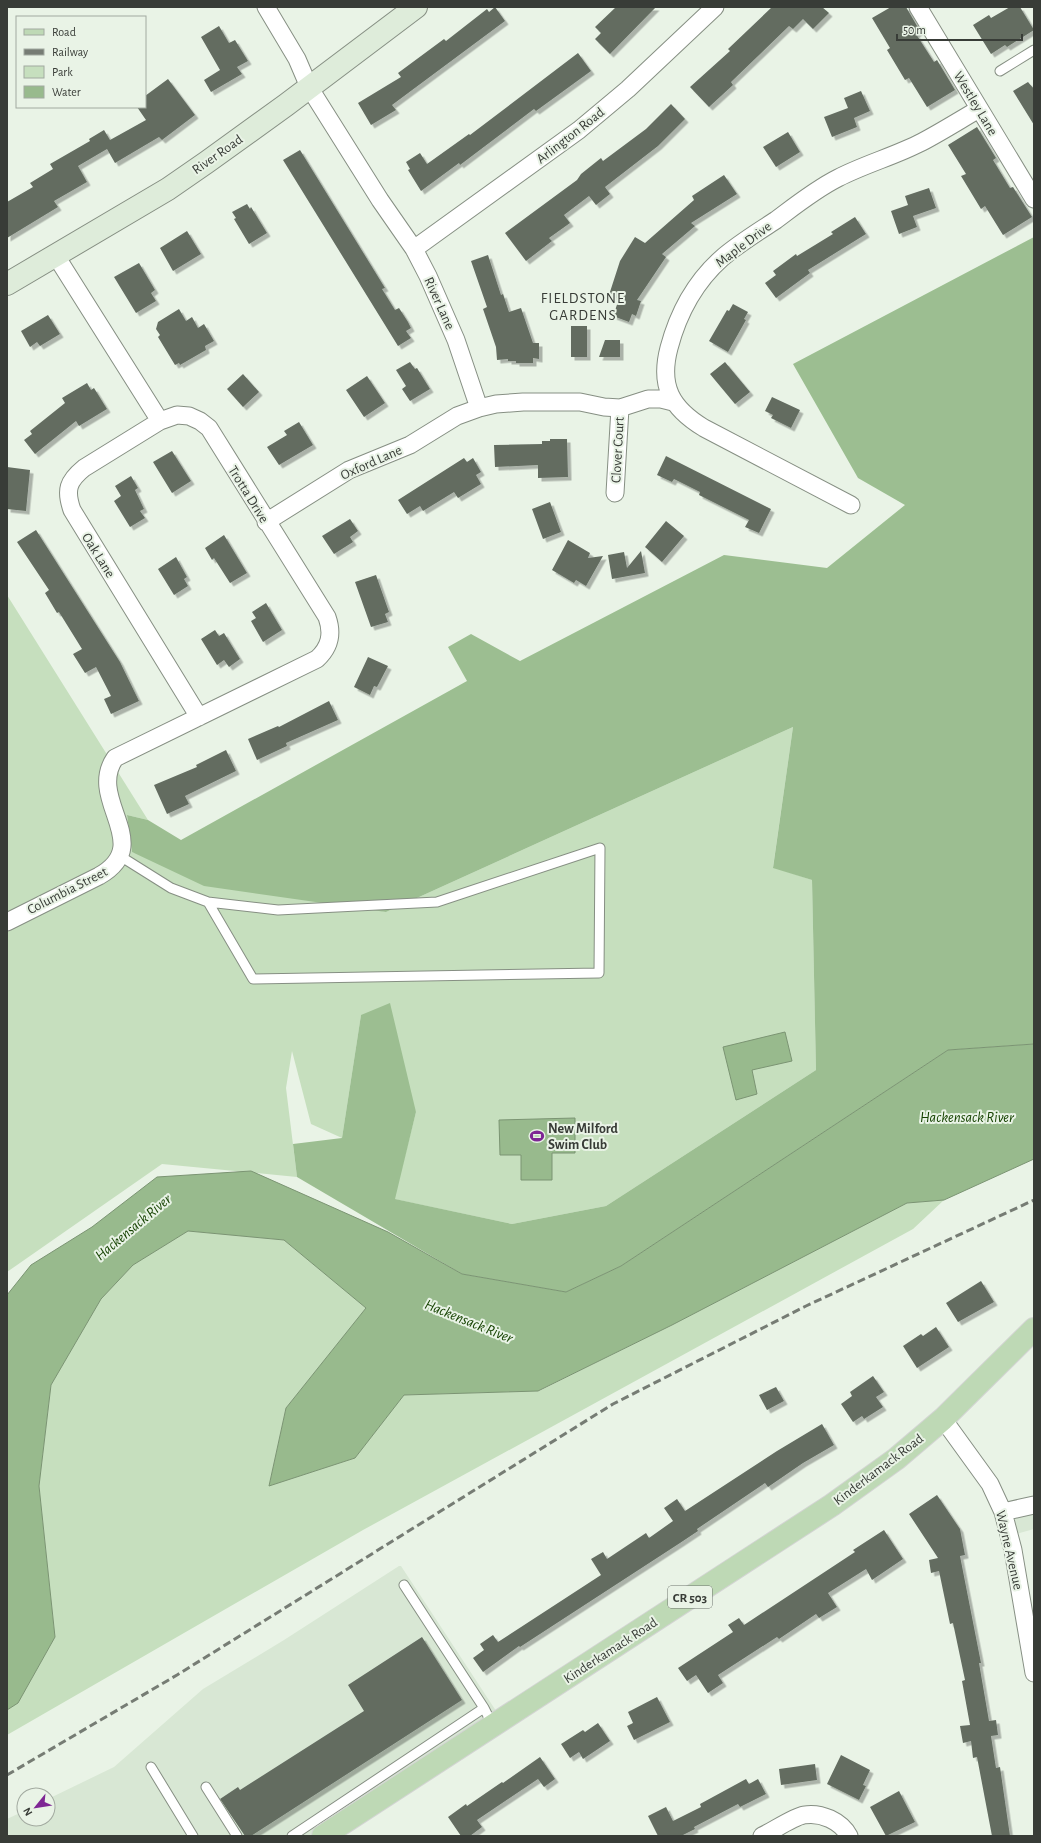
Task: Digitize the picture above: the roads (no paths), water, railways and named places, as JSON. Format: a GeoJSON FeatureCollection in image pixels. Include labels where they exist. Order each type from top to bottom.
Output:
{"type":"FeatureCollection","features":[{"type":"Feature","properties":{"kind":"main road","name":"River Road"},"geometry":{"type":"LineString","coordinates":[[7,284],[168,189],[213,158],[416,7]]}},
{"type":"Feature","properties":{"kind":"main road","name":"Kinderkamack Road"},"geometry":{"type":"LineString","coordinates":[[323,1836],[489,1717],[832,1505],[896,1458],[943,1419],[1034,1329]]}},
{"type":"Feature","properties":{"kind":"street","name":"River Lane"},"geometry":{"type":"LineString","coordinates":[[266,7],[297,59],[309,87],[380,200],[414,249],[444,311],[479,408]]}},
{"type":"Feature","properties":{"kind":"street","name":"Arlington Road"},"geometry":{"type":"LineString","coordinates":[[414,249],[579,130],[628,89],[715,7]]}},
{"type":"Feature","properties":{"kind":"street","name":"Westley Lane"},"geometry":{"type":"LineString","coordinates":[[918,7],[1034,199]]}},
{"type":"Feature","properties":{"kind":"street","name":"Maple Drive"},"geometry":{"type":"LineString","coordinates":[[851,505],[692,421],[673,402],[665,382],[666,360],[672,337],[680,315],[693,292],[705,274],[722,257],[823,186],[873,162],[920,143],[979,109]]}},
{"type":"Feature","properties":{"kind":"street"},"geometry":{"type":"LineString","coordinates":[[56,256],[160,421]]}},
{"type":"Feature","properties":{"kind":"street"},"geometry":{"type":"LineString","coordinates":[[479,408],[496,404],[530,402],[580,402],[604,407],[620,408],[648,399],[661,399],[673,402]]}},
{"type":"Feature","properties":{"kind":"street","name":"Oxford Lane"},"geometry":{"type":"LineString","coordinates":[[266,522],[349,470],[410,445],[457,416],[479,408]]}},
{"type":"Feature","properties":{"kind":"street","name":"Clover Court"},"geometry":{"type":"LineString","coordinates":[[615,493],[620,408]]}},
{"type":"Feature","properties":{"kind":"street","name":"Trotta Drive"},"geometry":{"type":"LineString","coordinates":[[160,421],[177,415],[189,416],[200,420],[209,428],[266,522],[327,617],[330,628],[330,640],[325,652],[317,659],[199,717]]}},
{"type":"Feature","properties":{"kind":"street","name":"Oak Lane"},"geometry":{"type":"LineString","coordinates":[[160,421],[74,476],[69,486],[68,498],[72,510],[199,717]]}},
{"type":"Feature","properties":{"kind":"street","name":"Columbia Street"},"geometry":{"type":"LineString","coordinates":[[7,922],[110,870],[123,849],[123,838],[106,783],[111,765],[115,758],[199,717]]}},
{"type":"Feature","properties":{"kind":"street","name":"Wayne Avenue"},"geometry":{"type":"LineString","coordinates":[[943,1419],[990,1484],[1003,1512],[1013,1550],[1034,1673]]}},
{"type":"Feature","properties":{"kind":"street"},"geometry":{"type":"LineString","coordinates":[[1003,1512],[1034,1505]]}},
{"type":"Feature","properties":{"kind":"street"},"geometry":{"type":"LineString","coordinates":[[762,1836],[803,1815],[816,1814],[828,1817],[840,1824],[849,1836]]}},
{"type":"Feature","properties":{"kind":"lane"},"geometry":{"type":"LineString","coordinates":[[1000,71],[1034,50]]}},
{"type":"Feature","properties":{"kind":"lane"},"geometry":{"type":"LineString","coordinates":[[120,856],[171,888],[208,902],[278,910],[437,902],[600,848],[599,973],[253,979],[208,902]]}},
{"type":"Feature","properties":{"kind":"lane"},"geometry":{"type":"LineString","coordinates":[[292,1836],[489,1717],[404,1585]]}},
{"type":"Feature","properties":{"kind":"lane"},"geometry":{"type":"LineString","coordinates":[[151,1767],[193,1836]]}},
{"type":"Feature","properties":{"kind":"lane"},"geometry":{"type":"LineString","coordinates":[[206,1787],[237,1836]]}},
{"type":"Feature","properties":{"kind":"water"},"geometry":{"type":"Polygon","coordinates":[[[785,1032],[792,1061],[752,1070],[757,1094],[736,1100],[723,1047],[785,1032]]]}},
{"type":"Feature","properties":{"kind":"water","name":"Hackensack River"},"geometry":{"type":"Polygon","coordinates":[[[1034,1044],[1034,1159],[944,1200],[907,1203],[672,1325],[538,1391],[404,1395],[355,1458],[269,1486],[286,1408],[366,1308],[284,1240],[188,1231],[133,1265],[101,1299],[51,1385],[39,1486],[55,1637],[18,1703],[7,1710],[7,1295],[31,1265],[92,1227],[157,1177],[251,1171],[388,1232],[462,1274],[566,1292],[621,1266],[948,1050],[1034,1044]]]}},
{"type":"Feature","properties":{"kind":"water","name":"New Milford Swim Club"},"geometry":{"type":"Polygon","coordinates":[[[575,1118],[575,1153],[552,1153],[552,1180],[521,1180],[521,1155],[500,1155],[499,1120],[575,1118]]]}},
{"type":"Feature","properties":{"kind":"railway"},"geometry":{"type":"LineString","coordinates":[[7,1775],[177,1675],[613,1404],[806,1306],[1034,1200]]}},
{"type":"Feature","properties":{"kind":"place","name":"New Milford Swim Club"},"geometry":{"type":"Point","coordinates":[537,1136]}},
{"type":"Feature","properties":{"kind":"district","name":"FIELDSTONE GARDENS"},"geometry":{"type":"Point","coordinates":[583,306]}}]}
